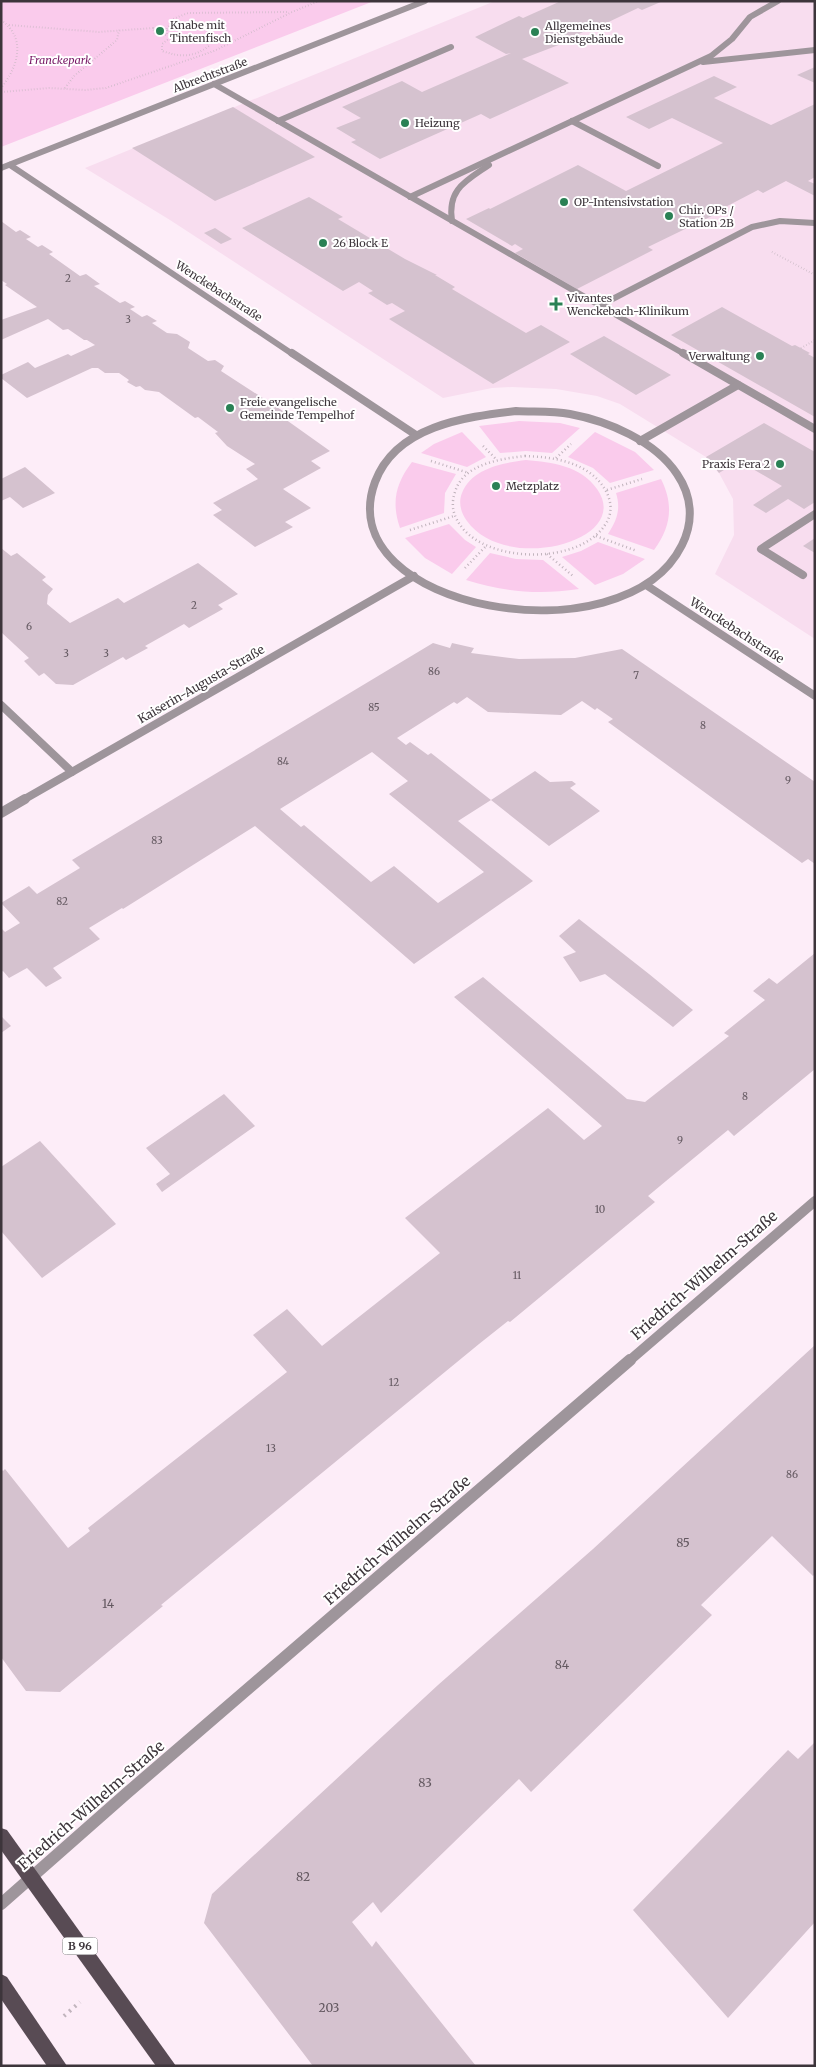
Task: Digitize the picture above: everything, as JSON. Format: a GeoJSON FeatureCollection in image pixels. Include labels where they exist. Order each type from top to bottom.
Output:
{"type":"FeatureCollection","features":[{"type":"Feature","properties":{"kind":"main road","name":"B 96"},"geometry":{"type":"LineString","coordinates":[[1,1836],[166,2066]]}},
{"type":"Feature","properties":{"kind":"main road"},"geometry":{"type":"LineString","coordinates":[[1,1983],[58,2066]]}},
{"type":"Feature","properties":{"kind":"street","name":"Albrechtstraße"},"geometry":{"type":"LineString","coordinates":[[1,168],[425,1]]}},
{"type":"Feature","properties":{"kind":"street"},"geometry":{"type":"LineString","coordinates":[[410,197],[711,56],[732,39],[750,16],[778,1]]}},
{"type":"Feature","properties":{"kind":"street"},"geometry":{"type":"LineString","coordinates":[[278,121],[452,47]]}},
{"type":"Feature","properties":{"kind":"street"},"geometry":{"type":"LineString","coordinates":[[697,62],[815,50]]}},
{"type":"Feature","properties":{"kind":"street"},"geometry":{"type":"LineString","coordinates":[[214,84],[815,429]]}},
{"type":"Feature","properties":{"kind":"street"},"geometry":{"type":"LineString","coordinates":[[572,121],[658,166]]}},
{"type":"Feature","properties":{"kind":"street"},"geometry":{"type":"LineString","coordinates":[[452,221],[449,209],[456,190],[511,150]]}},
{"type":"Feature","properties":{"kind":"street","name":"Wenckebachstraße"},"geometry":{"type":"LineString","coordinates":[[10,165],[136,251],[416,436]]}},
{"type":"Feature","properties":{"kind":"street"},"geometry":{"type":"LineString","coordinates":[[598,306],[752,226],[780,221],[815,223]]}},
{"type":"Feature","properties":{"kind":"street"},"geometry":{"type":"LineString","coordinates":[[640,440],[738,385]]}},
{"type":"Feature","properties":{"kind":"street"},"geometry":{"type":"LineString","coordinates":[[516,411],[578,416],[614,427],[640,440],[656,452],[674,470],[683,484],[691,516],[681,549],[672,564],[662,575],[627,595],[605,602],[574,609],[541,611],[507,609],[475,603],[442,592],[414,576],[388,553],[379,540],[372,522],[369,503],[373,484],[381,467],[396,451],[416,436],[435,426],[457,419],[516,411]]}},
{"type":"Feature","properties":{"kind":"street"},"geometry":{"type":"LineString","coordinates":[[803,575],[761,549],[815,514]]}},
{"type":"Feature","properties":{"kind":"street","name":"Kaiserin-Augusta-Straße"},"geometry":{"type":"LineString","coordinates":[[1,813],[414,576]]}},
{"type":"Feature","properties":{"kind":"street","name":"Wenckebachstraße"},"geometry":{"type":"LineString","coordinates":[[646,585],[815,696]]}},
{"type":"Feature","properties":{"kind":"street"},"geometry":{"type":"LineString","coordinates":[[1,705],[72,772]]}},
{"type":"Feature","properties":{"kind":"street","name":"Friedrich-Wilhelm-Straße"},"geometry":{"type":"LineString","coordinates":[[1,1904],[127,1793],[815,1201]]}},
{"type":"Feature","properties":{"kind":"path"},"geometry":{"type":"LineString","coordinates":[[1,92],[64,88],[85,90],[106,88],[173,64],[188,61],[319,1]]}},
{"type":"Feature","properties":{"kind":"path"},"geometry":{"type":"LineString","coordinates":[[166,35],[173,19],[188,13],[292,12]]}},
{"type":"Feature","properties":{"kind":"path"},"geometry":{"type":"LineString","coordinates":[[1,20],[8,25],[18,42],[15,59],[5,84],[1,88]]}},
{"type":"Feature","properties":{"kind":"path"},"geometry":{"type":"LineString","coordinates":[[8,25],[99,32],[153,28],[167,29]]}},
{"type":"Feature","properties":{"kind":"path"},"geometry":{"type":"LineString","coordinates":[[153,28],[155,34],[170,37],[190,35],[204,38],[210,46],[199,55],[178,57],[162,51],[162,44],[170,37]]}},
{"type":"Feature","properties":{"kind":"path"},"geometry":{"type":"LineString","coordinates":[[64,88],[74,76],[116,40],[119,30]]}},
{"type":"Feature","properties":{"kind":"path"},"geometry":{"type":"LineString","coordinates":[[22,90],[24,94]]}},
{"type":"Feature","properties":{"kind":"path"},"geometry":{"type":"LineString","coordinates":[[800,348],[815,340]]}},
{"type":"Feature","properties":{"kind":"path"},"geometry":{"type":"LineString","coordinates":[[540,456],[568,462],[592,474],[607,490],[610,514],[605,525],[596,536],[574,548],[546,554],[516,553],[487,545],[467,533],[454,516],[452,505],[453,493],[459,482],[469,473],[497,460],[511,457],[540,456]]}},
{"type":"Feature","properties":{"kind":"path"},"geometry":{"type":"LineString","coordinates":[[425,460],[469,473]]}},
{"type":"Feature","properties":{"kind":"path"},"geometry":{"type":"LineString","coordinates":[[607,490],[650,477]]}},
{"type":"Feature","properties":{"kind":"path"},"geometry":{"type":"LineString","coordinates":[[402,533],[454,516]]}},
{"type":"Feature","properties":{"kind":"path"},"geometry":{"type":"LineString","coordinates":[[596,536],[640,552]]}},
{"type":"Feature","properties":{"kind":"path"},"geometry":{"type":"LineString","coordinates":[[463,571],[487,545]]}},
{"type":"Feature","properties":{"kind":"path"},"geometry":{"type":"LineString","coordinates":[[546,554],[580,581]]}},
{"type":"Feature","properties":{"kind":"path"},"geometry":{"type":"LineString","coordinates":[[64,2016],[81,2001]]}},
{"type":"Feature","properties":{"kind":"shaded area","name":"Vivantes Wenckebach-Klinikum"},"geometry":{"type":"Polygon","coordinates":[[[495,1],[815,1],[815,639],[715,574],[734,535],[733,499],[719,473],[706,457],[620,404],[597,396],[556,389],[512,387],[492,388],[443,398],[170,220],[85,168],[495,1]]]}},
{"type":"Feature","properties":{"kind":"green space","name":"Franckepark"},"geometry":{"type":"Polygon","coordinates":[[[1,1],[374,1],[1,147],[1,1]]]}},
{"type":"Feature","properties":{"kind":"green space"},"geometry":{"type":"Polygon","coordinates":[[[519,421],[560,423],[580,428],[552,453],[526,451],[500,453],[479,426],[519,421]]]}},
{"type":"Feature","properties":{"kind":"green space"},"geometry":{"type":"Polygon","coordinates":[[[462,432],[486,457],[467,467],[421,453],[434,444],[462,432]]]}},
{"type":"Feature","properties":{"kind":"green space"},"geometry":{"type":"Polygon","coordinates":[[[595,432],[635,452],[654,470],[610,483],[593,468],[568,457],[595,432]]]}},
{"type":"Feature","properties":{"kind":"green space"},"geometry":{"type":"Polygon","coordinates":[[[526,460],[556,464],[574,470],[590,481],[597,489],[604,508],[598,524],[582,536],[560,545],[535,548],[509,546],[485,537],[467,521],[463,515],[460,500],[462,493],[473,478],[489,468],[526,460]]]}},
{"type":"Feature","properties":{"kind":"green space"},"geometry":{"type":"Polygon","coordinates":[[[412,462],[456,474],[445,493],[444,513],[400,528],[396,510],[397,493],[402,478],[412,462]]]}},
{"type":"Feature","properties":{"kind":"green space"},"geometry":{"type":"Polygon","coordinates":[[[661,479],[668,498],[669,516],[664,533],[654,550],[608,534],[617,514],[616,493],[661,479]]]}},
{"type":"Feature","properties":{"kind":"green space"},"geometry":{"type":"Polygon","coordinates":[[[449,524],[465,540],[476,547],[452,574],[425,558],[405,538],[449,524]]]}},
{"type":"Feature","properties":{"kind":"green space"},"geometry":{"type":"Polygon","coordinates":[[[598,542],[645,559],[623,574],[595,585],[562,557],[581,551],[598,542]]]}},
{"type":"Feature","properties":{"kind":"green space"},"geometry":{"type":"Polygon","coordinates":[[[490,553],[516,559],[543,560],[579,589],[550,592],[508,590],[466,580],[490,553]]]}},
{"type":"Feature","properties":{"kind":"building"},"geometry":{"type":"Polygon","coordinates":[[[561,1],[663,1],[642,10],[638,8],[566,40],[569,41],[522,59],[569,83],[490,119],[481,114],[380,159],[351,142],[356,140],[336,128],[361,118],[342,107],[402,81],[422,92],[511,53],[506,54],[475,37],[519,16],[523,18],[561,1]]]}},
{"type":"Feature","properties":{"kind":"building"},"geometry":{"type":"Polygon","coordinates":[[[815,67],[815,83],[797,75],[815,67]]]}},
{"type":"Feature","properties":{"kind":"building"},"geometry":{"type":"Polygon","coordinates":[[[714,76],[737,87],[714,98],[771,125],[815,104],[815,177],[808,181],[815,184],[815,196],[786,181],[763,193],[758,190],[712,214],[714,215],[648,247],[653,250],[577,289],[515,253],[523,249],[515,244],[512,246],[466,219],[578,165],[626,191],[723,143],[672,118],[649,129],[626,117],[714,76]]]}},
{"type":"Feature","properties":{"kind":"building"},"geometry":{"type":"Polygon","coordinates":[[[233,107],[315,157],[215,201],[132,148],[233,107]]]}},
{"type":"Feature","properties":{"kind":"building"},"geometry":{"type":"Polygon","coordinates":[[[309,197],[343,217],[338,219],[405,259],[437,275],[435,275],[455,287],[452,289],[526,333],[541,325],[570,342],[493,384],[389,319],[405,311],[392,303],[387,305],[368,293],[373,291],[359,282],[343,291],[242,228],[309,197]]]}},
{"type":"Feature","properties":{"kind":"building"},"geometry":{"type":"Polygon","coordinates":[[[1,221],[16,232],[20,230],[31,237],[26,239],[38,247],[42,245],[53,252],[49,254],[80,276],[86,274],[100,284],[94,286],[120,303],[125,301],[135,307],[130,309],[142,317],[147,315],[157,321],[152,323],[167,333],[177,334],[190,342],[188,348],[208,361],[215,360],[224,366],[221,371],[289,415],[285,419],[330,451],[311,461],[321,468],[283,489],[311,508],[285,522],[293,527],[255,547],[213,515],[222,510],[213,503],[258,479],[246,469],[255,464],[227,446],[215,433],[218,432],[198,417],[195,418],[159,392],[145,390],[140,386],[136,387],[127,382],[129,380],[119,373],[105,373],[98,368],[92,368],[27,398],[1,378],[1,375],[28,362],[35,368],[68,354],[71,356],[95,345],[68,329],[63,330],[48,319],[1,340],[1,320],[37,307],[5,285],[7,284],[1,280],[1,221]]]}},
{"type":"Feature","properties":{"kind":"building"},"geometry":{"type":"Polygon","coordinates":[[[215,228],[232,239],[221,244],[204,233],[215,228]]]}},
{"type":"Feature","properties":{"kind":"building","name":"Verwaltung"},"geometry":{"type":"Polygon","coordinates":[[[722,307],[792,346],[795,345],[810,353],[808,354],[815,358],[815,417],[671,335],[722,307]]]}},
{"type":"Feature","properties":{"kind":"building"},"geometry":{"type":"Polygon","coordinates":[[[604,336],[671,375],[636,395],[570,354],[604,336]]]}},
{"type":"Feature","properties":{"kind":"building","name":"Praxis Fera 2"},"geometry":{"type":"Polygon","coordinates":[[[764,423],[815,452],[815,502],[804,509],[788,499],[766,513],[753,505],[782,486],[739,461],[719,473],[706,457],[764,423]]]}},
{"type":"Feature","properties":{"kind":"building"},"geometry":{"type":"Polygon","coordinates":[[[25,467],[55,493],[23,508],[10,497],[1,501],[1,479],[25,467]]]}},
{"type":"Feature","properties":{"kind":"building"},"geometry":{"type":"Polygon","coordinates":[[[815,538],[815,553],[803,546],[815,538]]]}},
{"type":"Feature","properties":{"kind":"building"},"geometry":{"type":"Polygon","coordinates":[[[1,548],[11,556],[17,553],[46,577],[42,580],[53,589],[48,595],[47,604],[70,623],[118,598],[124,603],[198,563],[238,594],[218,605],[223,609],[189,628],[184,624],[145,646],[148,648],[126,660],[123,657],[73,685],[56,684],[44,673],[39,676],[24,661],[29,658],[1,632],[1,548]]]}},
{"type":"Feature","properties":{"kind":"building"},"geometry":{"type":"Polygon","coordinates":[[[433,643],[450,648],[452,643],[474,648],[471,653],[519,659],[575,658],[622,649],[815,782],[815,864],[808,859],[802,863],[608,722],[613,719],[582,701],[561,715],[488,712],[467,697],[457,704],[454,702],[397,738],[406,745],[410,742],[428,755],[431,753],[491,800],[458,821],[533,881],[414,964],[255,826],[123,909],[89,928],[100,939],[53,968],[62,978],[46,987],[27,968],[9,978],[3,971],[1,972],[1,928],[5,932],[20,923],[1,903],[29,886],[37,894],[80,868],[72,860],[433,643]],[[372,752],[280,809],[301,827],[304,825],[371,882],[394,866],[438,903],[484,872],[389,794],[408,781],[372,752]]]}},
{"type":"Feature","properties":{"kind":"building"},"geometry":{"type":"Polygon","coordinates":[[[535,771],[550,782],[572,781],[576,784],[570,788],[600,811],[549,846],[491,800],[535,771]]]}},
{"type":"Feature","properties":{"kind":"building"},"geometry":{"type":"Polygon","coordinates":[[[579,919],[693,1010],[673,1027],[605,974],[580,982],[563,957],[576,952],[559,936],[579,919]]]}},
{"type":"Feature","properties":{"kind":"building"},"geometry":{"type":"Polygon","coordinates":[[[815,953],[815,1069],[734,1136],[728,1130],[666,1181],[648,1196],[655,1202],[161,1605],[163,1606],[60,1692],[26,1691],[1,1657],[1,1469],[3,1471],[5,1469],[68,1548],[90,1531],[88,1528],[287,1372],[253,1335],[287,1309],[322,1346],[440,1253],[405,1218],[548,1108],[584,1140],[602,1126],[454,997],[483,977],[627,1099],[645,1102],[729,1036],[724,1033],[765,1000],[753,991],[769,978],[777,984],[815,953]]]}},
{"type":"Feature","properties":{"kind":"building"},"geometry":{"type":"Polygon","coordinates":[[[1,1016],[11,1026],[1,1033],[1,1016]]]}},
{"type":"Feature","properties":{"kind":"building"},"geometry":{"type":"Polygon","coordinates":[[[224,1094],[255,1126],[162,1192],[156,1184],[170,1174],[146,1148],[224,1094]]]}},
{"type":"Feature","properties":{"kind":"building"},"geometry":{"type":"Polygon","coordinates":[[[40,1141],[116,1224],[42,1278],[1,1231],[1,1167],[40,1141]]]}},
{"type":"Feature","properties":{"kind":"building"},"geometry":{"type":"Polygon","coordinates":[[[815,1345],[815,1574],[813,1576],[772,1536],[701,1605],[712,1615],[531,1792],[519,1779],[381,1913],[373,1902],[352,1922],[372,1947],[376,1941],[476,2066],[313,2066],[204,1923],[212,1894],[438,1685],[593,1549],[815,1345]]]}},
{"type":"Feature","properties":{"kind":"building"},"geometry":{"type":"Polygon","coordinates":[[[815,1742],[815,1922],[728,2018],[633,1910],[788,1750],[798,1759],[815,1742]]]}},
{"type":"Feature","properties":{"kind":"place","name":"Knabe mit Tintenfisch"},"geometry":{"type":"Point","coordinates":[160,31]}},
{"type":"Feature","properties":{"kind":"place","name":"Allgemeines Dienstgebäude"},"geometry":{"type":"Point","coordinates":[535,32]}},
{"type":"Feature","properties":{"kind":"place","name":"Heizung"},"geometry":{"type":"Point","coordinates":[405,123]}},
{"type":"Feature","properties":{"kind":"place","name":"OP-Intensivstation"},"geometry":{"type":"Point","coordinates":[564,202]}},
{"type":"Feature","properties":{"kind":"place","name":"Chir. OPs / Station 2B"},"geometry":{"type":"Point","coordinates":[669,216]}},
{"type":"Feature","properties":{"kind":"place","name":"26 Block E"},"geometry":{"type":"Point","coordinates":[323,243]}},
{"type":"Feature","properties":{"kind":"place","name":"Vivantes Wenckebach-Klinikum"},"geometry":{"type":"Point","coordinates":[556,304]}},
{"type":"Feature","properties":{"kind":"place","name":"Verwaltung"},"geometry":{"type":"Point","coordinates":[760,356]}},
{"type":"Feature","properties":{"kind":"place","name":"Freie evangelische Gemeinde Tempelhof"},"geometry":{"type":"Point","coordinates":[230,408]}},
{"type":"Feature","properties":{"kind":"place","name":"Praxis Fera 2"},"geometry":{"type":"Point","coordinates":[780,464]}},
{"type":"Feature","properties":{"kind":"place","name":"Metzplatz"},"geometry":{"type":"Point","coordinates":[496,486]}}]}
